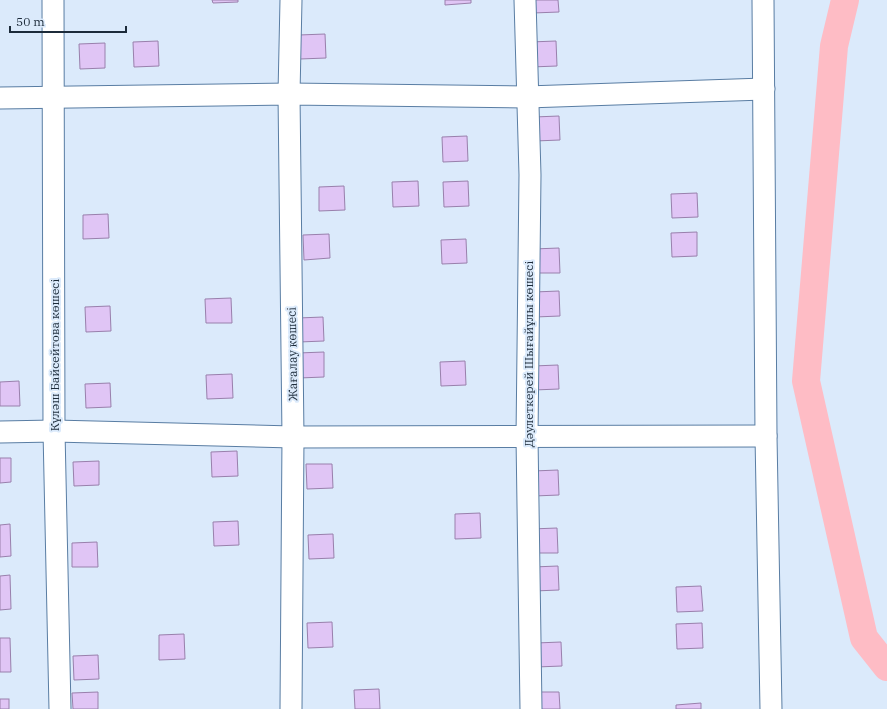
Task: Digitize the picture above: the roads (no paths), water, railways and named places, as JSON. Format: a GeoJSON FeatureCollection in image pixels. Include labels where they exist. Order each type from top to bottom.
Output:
{"type":"FeatureCollection","features":[{"type":"Feature","properties":{"kind":"street","name":"Күләш Байсейтова көшесі"},"geometry":{"type":"LineString","coordinates":[[53,0],[54,431],[60,709]]}},
{"type":"Feature","properties":{"kind":"street","name":"Жағалау көшесі"},"geometry":{"type":"LineString","coordinates":[[291,0],[289,94],[293,437],[291,709]]}},
{"type":"Feature","properties":{"kind":"street","name":"Дәулеткерей Шығайұлы көшесі"},"geometry":{"type":"LineString","coordinates":[[526,0],[527,97],[530,175],[527,438],[531,709]]}},
{"type":"Feature","properties":{"kind":"street"},"geometry":{"type":"LineString","coordinates":[[763,0],[766,436],[771,709]]}},
{"type":"Feature","properties":{"kind":"street"},"geometry":{"type":"LineString","coordinates":[[0,98],[289,94],[527,97],[764,89]]}},
{"type":"Feature","properties":{"kind":"street"},"geometry":{"type":"LineString","coordinates":[[0,432],[54,431],[293,437],[527,438],[766,436]]}},
{"type":"Feature","properties":{"kind":"waterway"},"geometry":{"type":"LineString","coordinates":[[845,0],[834,46],[806,381],[864,638],[887,667]]}}]}
